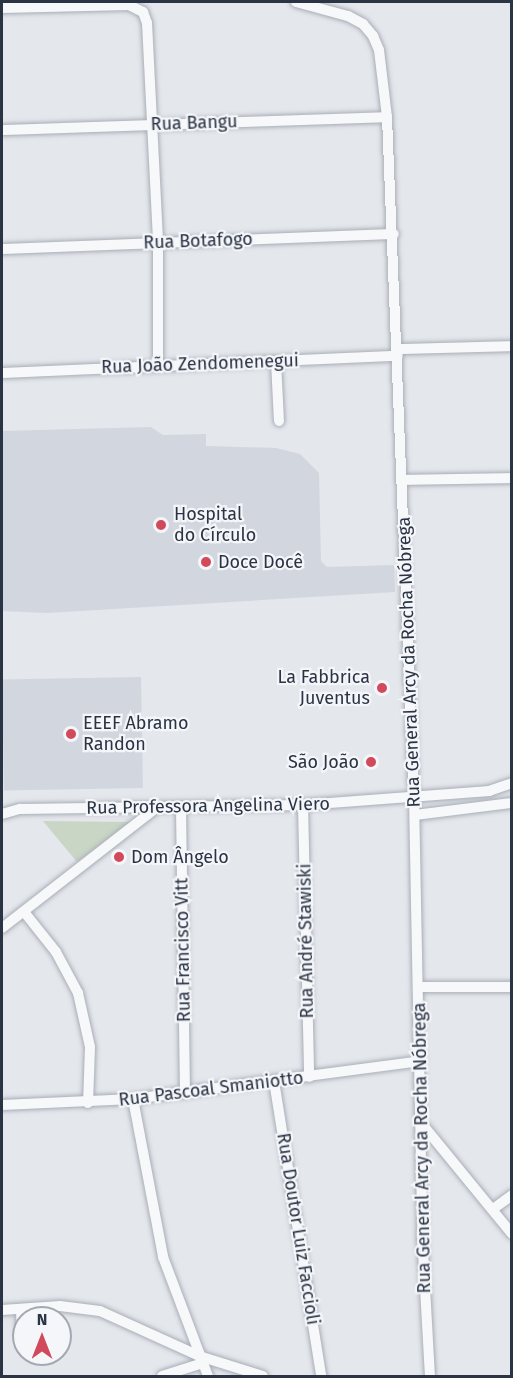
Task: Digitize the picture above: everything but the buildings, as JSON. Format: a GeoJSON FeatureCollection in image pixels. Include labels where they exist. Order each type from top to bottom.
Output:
{"type":"FeatureCollection","features":[{"type":"Feature","properties":{"kind":"street","name":"Rua General Arcy da Rocha Nóbrega"},"geometry":{"type":"LineString","coordinates":[[296,2],[348,16],[363,24],[373,36],[379,51],[387,117],[394,234],[415,815],[422,1124],[422,1234],[430,1377]]}},
{"type":"Feature","properties":{"kind":"street"},"geometry":{"type":"LineString","coordinates":[[2,8],[129,5],[143,12],[147,23],[159,243],[158,364]]}},
{"type":"Feature","properties":{"kind":"street","name":"Rua Bangu"},"geometry":{"type":"LineString","coordinates":[[2,130],[387,117]]}},
{"type":"Feature","properties":{"kind":"street","name":"Rua Botafogo"},"geometry":{"type":"LineString","coordinates":[[2,249],[394,234]]}},
{"type":"Feature","properties":{"kind":"street","name":"Rua João Zendomenegui"},"geometry":{"type":"LineString","coordinates":[[2,373],[158,364],[276,362],[512,346]]}},
{"type":"Feature","properties":{"kind":"street"},"geometry":{"type":"LineString","coordinates":[[276,362],[279,421]]}},
{"type":"Feature","properties":{"kind":"street"},"geometry":{"type":"LineString","coordinates":[[402,480],[512,478]]}},
{"type":"Feature","properties":{"kind":"street","name":"Rua Professora Angelina Viero"},"geometry":{"type":"LineString","coordinates":[[2,813],[20,809],[303,805],[489,791],[512,783]]}},
{"type":"Feature","properties":{"kind":"street"},"geometry":{"type":"LineString","coordinates":[[489,791],[493,808]]}},
{"type":"Feature","properties":{"kind":"street"},"geometry":{"type":"LineString","coordinates":[[415,815],[493,808],[512,803]]}},
{"type":"Feature","properties":{"kind":"street","name":"Rua André Stawiski"},"geometry":{"type":"LineString","coordinates":[[303,805],[309,1077]]}},
{"type":"Feature","properties":{"kind":"street","name":"Rua Francisco Vitt"},"geometry":{"type":"LineString","coordinates":[[181,807],[185,1093]]}},
{"type":"Feature","properties":{"kind":"street"},"geometry":{"type":"LineString","coordinates":[[2,928],[25,913],[156,808]]}},
{"type":"Feature","properties":{"kind":"street"},"geometry":{"type":"LineString","coordinates":[[25,913],[56,952],[78,993],[90,1047],[88,1103]]}},
{"type":"Feature","properties":{"kind":"street"},"geometry":{"type":"LineString","coordinates":[[418,987],[512,987]]}},
{"type":"Feature","properties":{"kind":"street","name":"Rua Pascoal Smaniotto"},"geometry":{"type":"LineString","coordinates":[[2,1104],[88,1103],[133,1099],[420,1061]]}},
{"type":"Feature","properties":{"kind":"street","name":"Rua Doutor Luiz Faccioli"},"geometry":{"type":"LineString","coordinates":[[274,1081],[321,1377]]}},
{"type":"Feature","properties":{"kind":"street"},"geometry":{"type":"LineString","coordinates":[[133,1099],[163,1257],[208,1377]]}},
{"type":"Feature","properties":{"kind":"street"},"geometry":{"type":"LineString","coordinates":[[422,1124],[512,1234]]}},
{"type":"Feature","properties":{"kind":"street"},"geometry":{"type":"LineString","coordinates":[[492,1209],[512,1195]]}},
{"type":"Feature","properties":{"kind":"street"},"geometry":{"type":"LineString","coordinates":[[72,1308],[100,1311],[201,1359],[263,1377]]}},
{"type":"Feature","properties":{"kind":"street"},"geometry":{"type":"LineString","coordinates":[[162,1377],[201,1359]]}},
{"type":"Feature","properties":{"kind":"shaded area","name":"Hospital do Círculo"},"geometry":{"type":"Polygon","coordinates":[[[151,427],[163,435],[206,434],[206,446],[276,448],[300,454],[319,473],[321,561],[327,567],[394,565],[395,592],[47,613],[2,611],[2,431],[151,427]]]}},
{"type":"Feature","properties":{"kind":"shaded area","name":"EEEF Abramo Randon"},"geometry":{"type":"Polygon","coordinates":[[[141,677],[143,788],[4,790],[2,679],[141,677]]]}},
{"type":"Feature","properties":{"kind":"green space"},"geometry":{"type":"Polygon","coordinates":[[[43,821],[130,822],[77,862],[43,821]]]}},
{"type":"Feature","properties":{"kind":"place","name":"Hospital do Círculo"},"geometry":{"type":"Point","coordinates":[161,525]}},
{"type":"Feature","properties":{"kind":"place","name":"Doce Docê"},"geometry":{"type":"Point","coordinates":[206,562]}},
{"type":"Feature","properties":{"kind":"place","name":"La Fabbrica Juventus"},"geometry":{"type":"Point","coordinates":[382,688]}},
{"type":"Feature","properties":{"kind":"place","name":"EEEF Abramo Randon"},"geometry":{"type":"Point","coordinates":[71,734]}},
{"type":"Feature","properties":{"kind":"place","name":"São João"},"geometry":{"type":"Point","coordinates":[371,762]}},
{"type":"Feature","properties":{"kind":"place","name":"Dom Ângelo"},"geometry":{"type":"Point","coordinates":[119,857]}}]}
